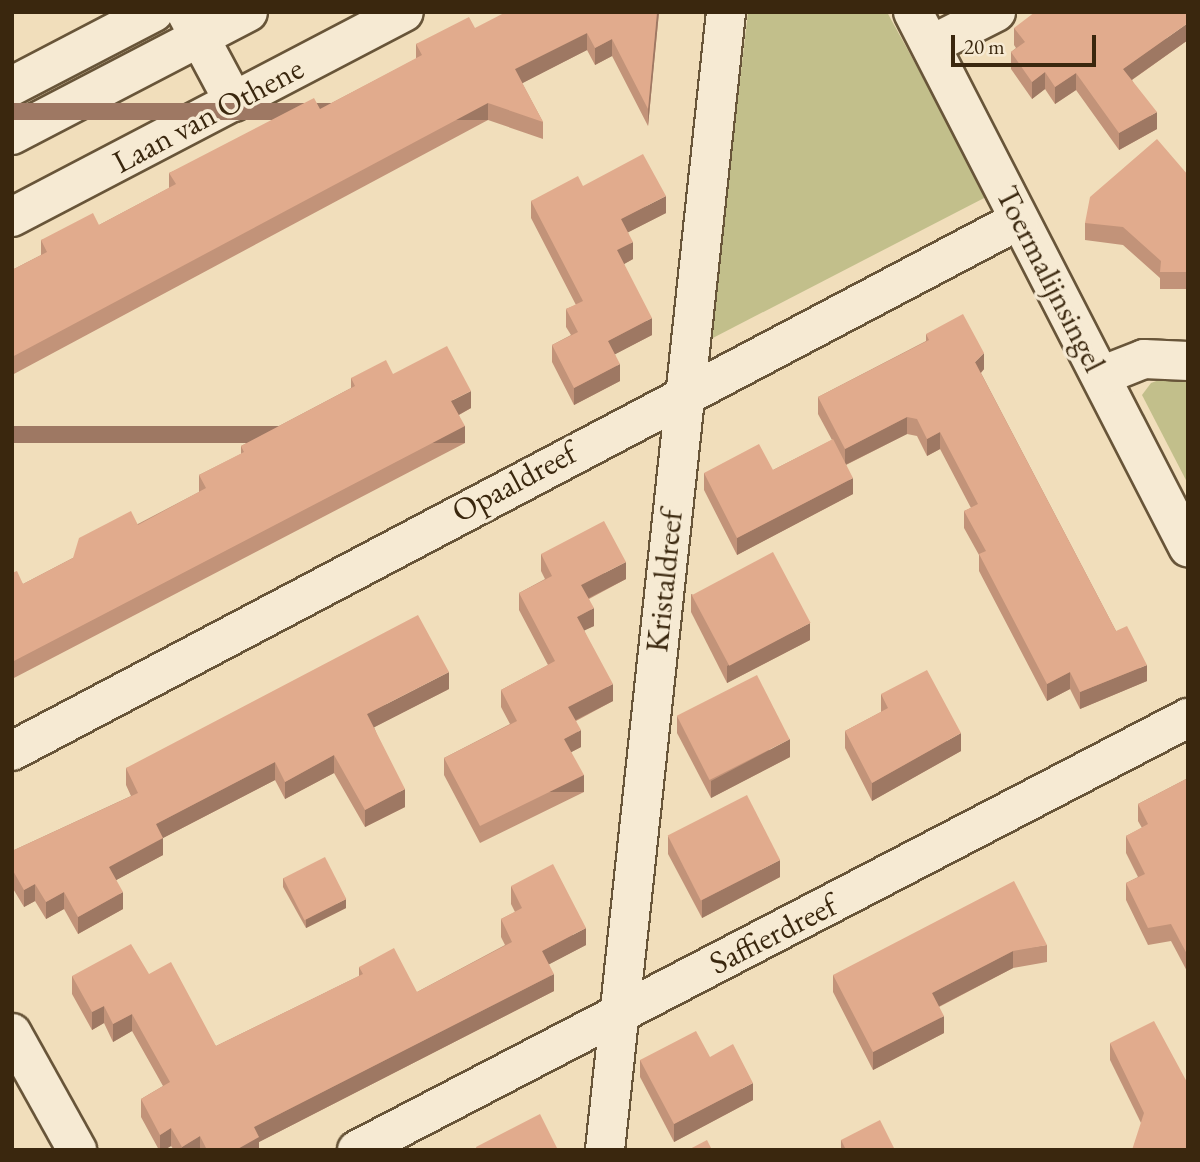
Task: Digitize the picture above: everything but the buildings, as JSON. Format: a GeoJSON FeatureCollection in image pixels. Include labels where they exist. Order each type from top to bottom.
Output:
{"type":"FeatureCollection","features":[{"type":"Feature","properties":{"kind":"street"},"geometry":{"type":"LineString","coordinates":[[12,86],[154,12]]}},
{"type":"Feature","properties":{"kind":"street"},"geometry":{"type":"LineString","coordinates":[[12,135],[193,25],[248,12]]}},
{"type":"Feature","properties":{"kind":"street","name":"Laan van Othene"},"geometry":{"type":"LineString","coordinates":[[12,217],[404,12]]}},
{"type":"Feature","properties":{"kind":"street","name":"Kristaldreef"},"geometry":{"type":"LineString","coordinates":[[605,1150],[683,392],[726,12]]}},
{"type":"Feature","properties":{"kind":"street","name":"Toermalijnsingel"},"geometry":{"type":"LineString","coordinates":[[913,12],[1188,547]]}},
{"type":"Feature","properties":{"kind":"street"},"geometry":{"type":"LineString","coordinates":[[931,45],[996,12]]}},
{"type":"Feature","properties":{"kind":"street"},"geometry":{"type":"LineString","coordinates":[[193,25],[234,102]]}},
{"type":"Feature","properties":{"kind":"street","name":"Opaaldreef"},"geometry":{"type":"LineString","coordinates":[[12,751],[683,392],[1019,220]]}},
{"type":"Feature","properties":{"kind":"street"},"geometry":{"type":"LineString","coordinates":[[1101,376],[1144,359],[1188,361]]}},
{"type":"Feature","properties":{"kind":"street","name":"Saffierdreef"},"geometry":{"type":"LineString","coordinates":[[357,1150],[1188,718]]}},
{"type":"Feature","properties":{"kind":"street"},"geometry":{"type":"LineString","coordinates":[[12,1033],[77,1150]]}},
{"type":"Feature","properties":{"kind":"shaded area"},"geometry":{"type":"Polygon","coordinates":[[[748,12],[887,12],[988,196],[709,340],[748,12]]]}},
{"type":"Feature","properties":{"kind":"shaded area"},"geometry":{"type":"Polygon","coordinates":[[[1175,374],[1188,377],[1188,484],[1142,395],[1151,383],[1175,374]]]}}]}
